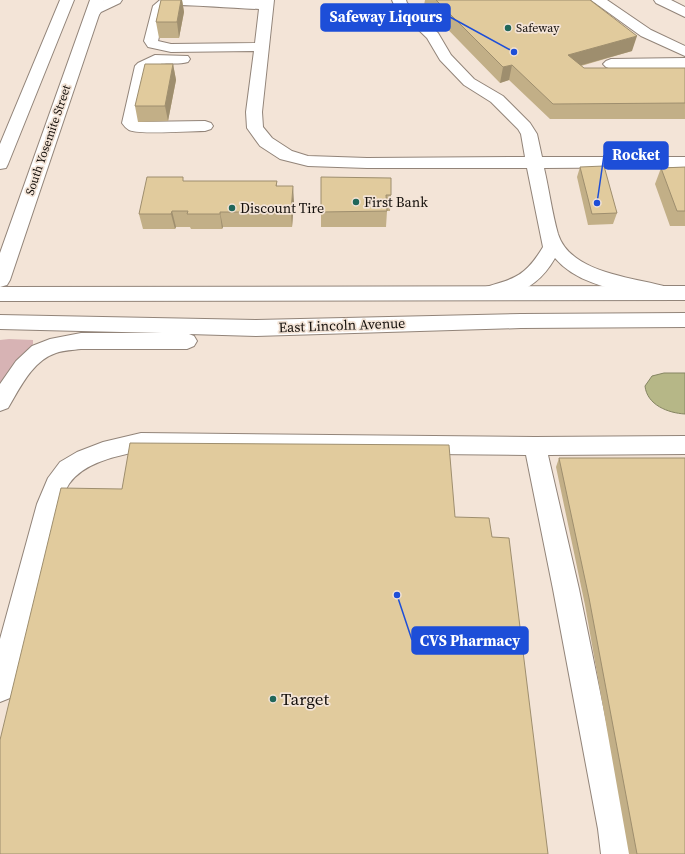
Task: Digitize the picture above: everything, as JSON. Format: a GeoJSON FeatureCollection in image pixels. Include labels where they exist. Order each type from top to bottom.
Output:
{"type":"FeatureCollection","features":[{"type":"Feature","properties":{"kind":"main road"},"geometry":{"type":"LineString","coordinates":[[0,164],[67,0]]}},
{"type":"Feature","properties":{"kind":"main road"},"geometry":{"type":"LineString","coordinates":[[95,6],[96,9],[115,0]]}},
{"type":"Feature","properties":{"kind":"main road"},"geometry":{"type":"LineString","coordinates":[[399,0],[400,4],[433,36],[445,57],[470,82],[497,99],[524,126],[529,134],[552,247],[542,266],[530,279],[508,289],[489,293]]}},
{"type":"Feature","properties":{"kind":"main road"},"geometry":{"type":"LineString","coordinates":[[598,0],[646,33],[685,52]]}},
{"type":"Feature","properties":{"kind":"main road"},"geometry":{"type":"LineString","coordinates":[[661,0],[685,14]]}},
{"type":"Feature","properties":{"kind":"main road"},"geometry":{"type":"LineString","coordinates":[[212,53],[171,48],[153,44],[151,41],[160,6],[164,3],[174,1],[204,1],[220,4],[266,3],[254,112],[255,128],[266,142],[286,155],[308,161],[328,163],[685,162]]}},
{"type":"Feature","properties":{"kind":"main road","name":"South Yosemite Street"},"geometry":{"type":"LineString","coordinates":[[0,280],[95,6]]}},
{"type":"Feature","properties":{"kind":"main road"},"geometry":{"type":"LineString","coordinates":[[205,126],[142,128],[134,126],[130,123],[143,66],[155,59],[212,53],[261,52]]}},
{"type":"Feature","properties":{"kind":"main road"},"geometry":{"type":"LineString","coordinates":[[611,64],[685,63]]}},
{"type":"Feature","properties":{"kind":"main road"},"geometry":{"type":"LineString","coordinates":[[551,238],[567,260],[582,270],[607,280],[663,293]]}},
{"type":"Feature","properties":{"kind":"main road"},"geometry":{"type":"LineString","coordinates":[[0,294],[685,293]]}},
{"type":"Feature","properties":{"kind":"main road","name":"East Lincoln Avenue"},"geometry":{"type":"LineString","coordinates":[[0,322],[256,328],[521,320],[685,320]]}},
{"type":"Feature","properties":{"kind":"main road"},"geometry":{"type":"LineString","coordinates":[[0,402],[24,365],[36,352],[47,346],[81,341],[228,341],[256,328]]}},
{"type":"Feature","properties":{"kind":"main road"},"geometry":{"type":"LineString","coordinates":[[0,688],[47,511],[56,485],[68,469],[88,458],[112,448],[141,442],[535,446],[685,445]]}},
{"type":"Feature","properties":{"kind":"main road"},"geometry":{"type":"LineString","coordinates":[[535,446],[566,589],[613,829],[616,854]]}},
{"type":"Feature","properties":{"kind":"shaded area"},"geometry":{"type":"Polygon","coordinates":[[[0,340],[33,340],[33,344],[15,367],[0,390],[0,340]]]}},
{"type":"Feature","properties":{"kind":"shaded area"},"geometry":{"type":"Polygon","coordinates":[[[664,373],[685,373],[685,414],[672,412],[659,407],[647,393],[645,386],[652,376],[664,373]]]}},
{"type":"Feature","properties":{"kind":"building"},"geometry":{"type":"Polygon","coordinates":[[[161,0],[181,0],[177,22],[156,22],[161,0]]]}},
{"type":"Feature","properties":{"kind":"building"},"geometry":{"type":"Polygon","coordinates":[[[436,0],[590,0],[637,36],[568,55],[584,68],[685,68],[685,103],[553,104],[512,65],[503,67],[436,0]]]}},
{"type":"Feature","properties":{"kind":"building"},"geometry":{"type":"Polygon","coordinates":[[[145,64],[173,64],[165,106],[135,106],[145,64]]]}},
{"type":"Feature","properties":{"kind":"building"},"geometry":{"type":"Polygon","coordinates":[[[604,166],[617,213],[592,214],[580,167],[604,166]]]}},
{"type":"Feature","properties":{"kind":"building"},"geometry":{"type":"Polygon","coordinates":[[[685,167],[685,211],[677,211],[661,168],[685,167]]]}},
{"type":"Feature","properties":{"kind":"building"},"geometry":{"type":"Polygon","coordinates":[[[147,177],[183,177],[183,181],[277,181],[276,186],[293,186],[291,212],[220,212],[220,214],[187,214],[188,211],[172,211],[171,214],[139,214],[147,177]]]}},
{"type":"Feature","properties":{"kind":"building"},"geometry":{"type":"Polygon","coordinates":[[[321,177],[391,178],[391,195],[386,195],[387,211],[321,212],[321,177]]]}},
{"type":"Feature","properties":{"kind":"building","name":"Target"},"geometry":{"type":"Polygon","coordinates":[[[130,443],[449,445],[455,517],[489,518],[492,537],[509,538],[548,854],[0,854],[0,740],[61,488],[122,489],[130,443]]]}},
{"type":"Feature","properties":{"kind":"building"},"geometry":{"type":"Polygon","coordinates":[[[559,458],[685,458],[685,854],[637,854],[589,598],[559,458]]]}},
{"type":"Feature","properties":{"kind":"place","name":"Safeway"},"geometry":{"type":"Point","coordinates":[508,28]}},
{"type":"Feature","properties":{"kind":"place","name":"Safeway Liqours"},"geometry":{"type":"Point","coordinates":[514,52]}},
{"type":"Feature","properties":{"kind":"place","name":"First Bank"},"geometry":{"type":"Point","coordinates":[356,202]}},
{"type":"Feature","properties":{"kind":"place","name":"Rocket"},"geometry":{"type":"Point","coordinates":[597,203]}},
{"type":"Feature","properties":{"kind":"place","name":"Discount Tire"},"geometry":{"type":"Point","coordinates":[232,208]}},
{"type":"Feature","properties":{"kind":"place","name":"CVS Pharmacy"},"geometry":{"type":"Point","coordinates":[397,595]}},
{"type":"Feature","properties":{"kind":"place","name":"Target"},"geometry":{"type":"Point","coordinates":[273,699]}}]}
